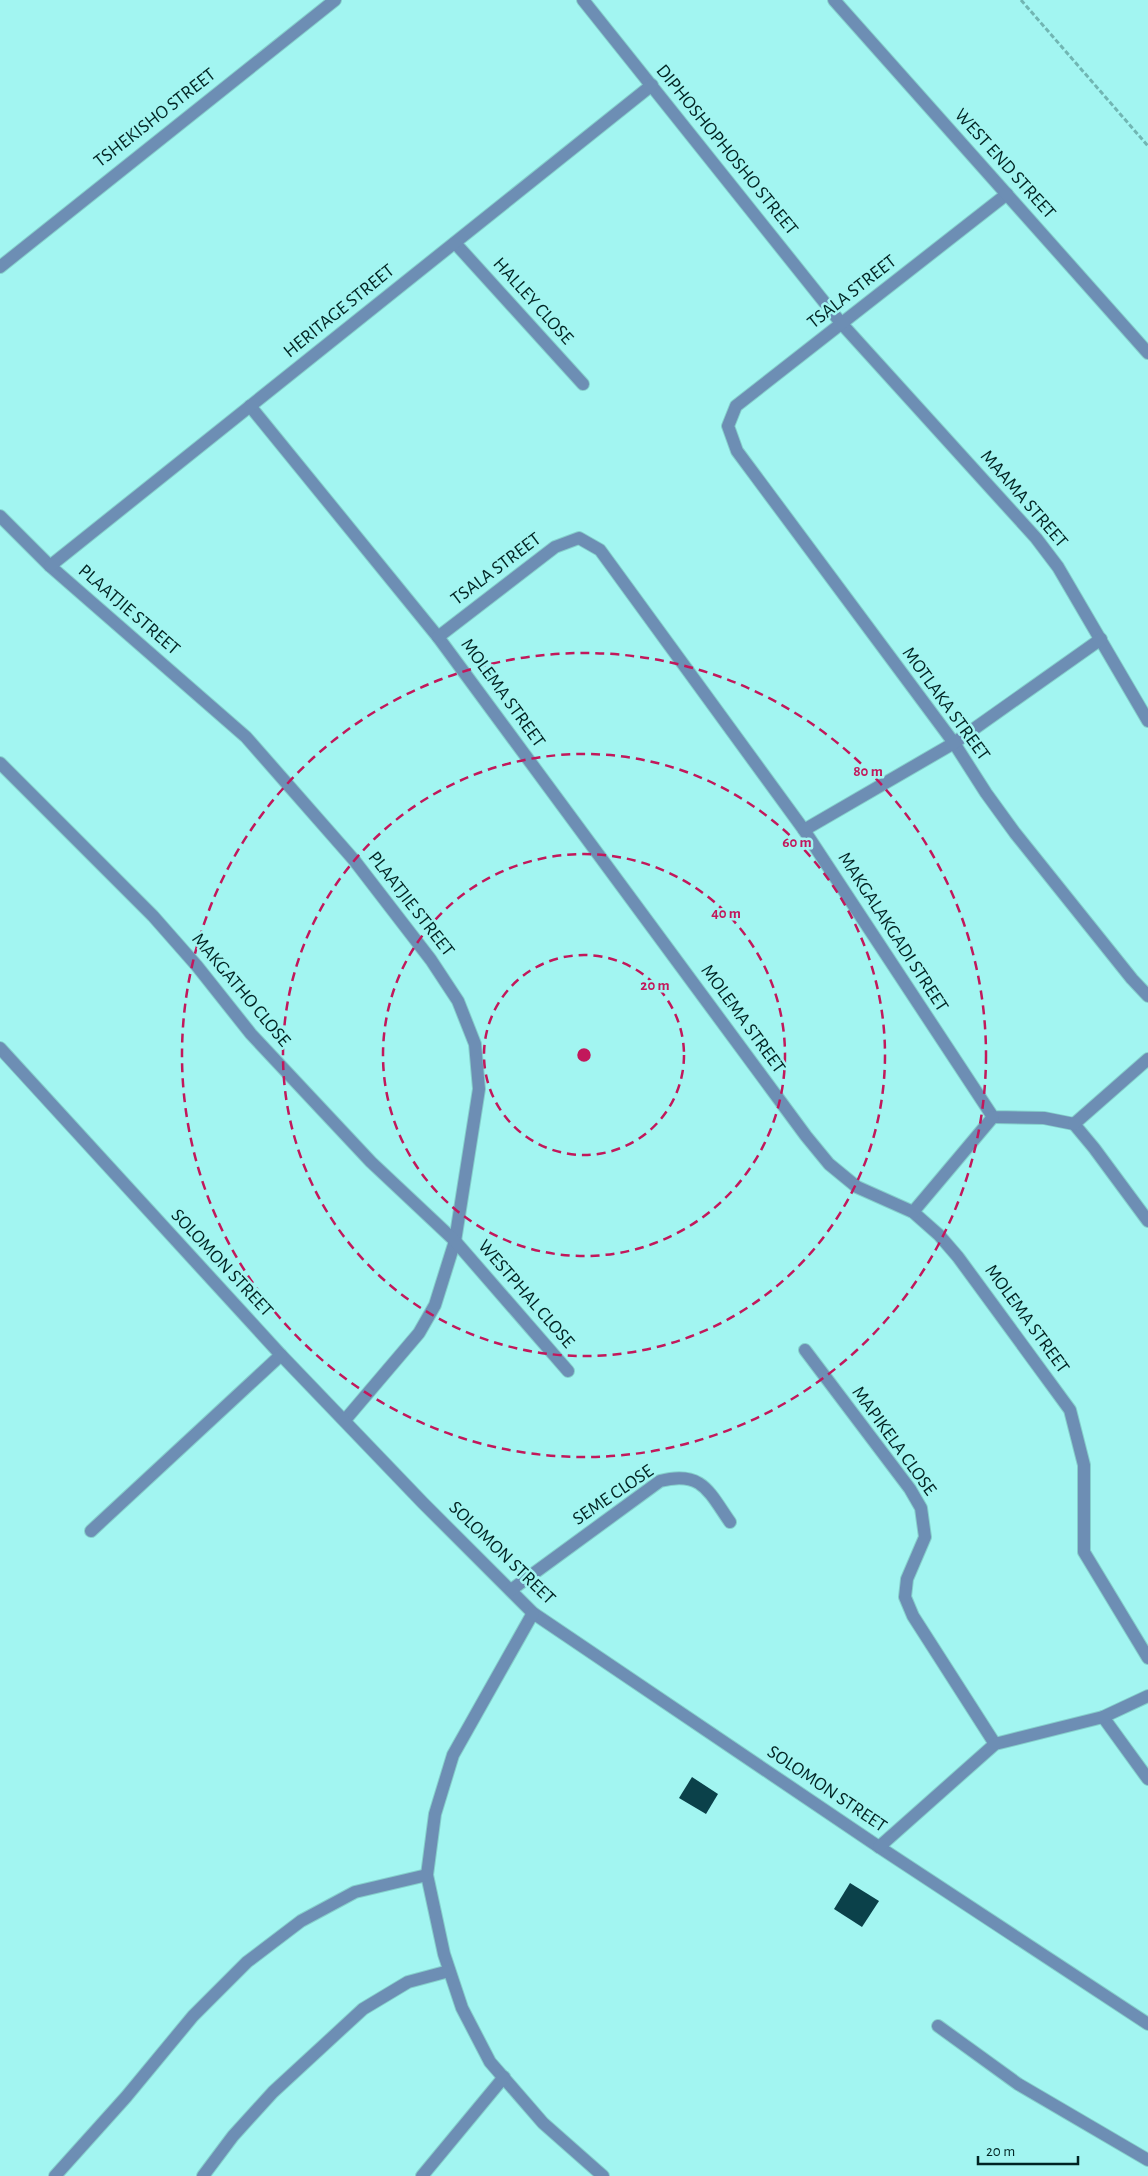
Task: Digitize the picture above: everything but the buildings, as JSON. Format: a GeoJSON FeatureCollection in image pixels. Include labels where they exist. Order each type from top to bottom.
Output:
{"type":"FeatureCollection","features":[{"type":"Feature","properties":{"kind":"street","name":"TSHEKISHO STREET"},"geometry":{"type":"LineString","coordinates":[[0,266],[335,0]]}},
{"type":"Feature","properties":{"kind":"street","name":"DIPHOSHOPHOSHO STREET"},"geometry":{"type":"LineString","coordinates":[[583,0],[841,323]]}},
{"type":"Feature","properties":{"kind":"street","name":"WEST END STREET"},"geometry":{"type":"LineString","coordinates":[[834,0],[1148,353]]}},
{"type":"Feature","properties":{"kind":"street","name":"HERITAGE STREET"},"geometry":{"type":"LineString","coordinates":[[50,566],[652,85]]}},
{"type":"Feature","properties":{"kind":"street","name":"TSALA STREET"},"geometry":{"type":"LineString","coordinates":[[728,426],[736,406],[1007,194]]}},
{"type":"Feature","properties":{"kind":"street","name":"HALLEY CLOSE"},"geometry":{"type":"LineString","coordinates":[[454,243],[583,384]]}},
{"type":"Feature","properties":{"kind":"street","name":"MAAMA STREET"},"geometry":{"type":"LineString","coordinates":[[841,323],[1036,538],[1058,567],[1148,721]]}},
{"type":"Feature","properties":{"kind":"street","name":"MOLEMA STREET"},"geometry":{"type":"LineString","coordinates":[[250,406],[438,637],[812,1143],[830,1164],[857,1187],[913,1212],[939,1235],[958,1257],[1070,1410],[1084,1465],[1084,1552],[1148,1658]]}},
{"type":"Feature","properties":{"kind":"street","name":"MOTLAKA STREET"},"geometry":{"type":"LineString","coordinates":[[728,426],[737,451],[954,743],[1009,825],[1132,979],[1148,996]]}},
{"type":"Feature","properties":{"kind":"street","name":"PLAATJIE STREET"},"geometry":{"type":"LineString","coordinates":[[0,516],[50,566],[246,737],[354,860],[431,960],[458,1001],[475,1044],[479,1089],[455,1241],[436,1305],[420,1333],[345,1420]]}},
{"type":"Feature","properties":{"kind":"street","name":"TSALA STREET"},"geometry":{"type":"LineString","coordinates":[[438,637],[555,547],[579,538]]}},
{"type":"Feature","properties":{"kind":"street","name":"MAKGALAKGADI STREET"},"geometry":{"type":"LineString","coordinates":[[579,538],[600,550],[804,830],[993,1117]]}},
{"type":"Feature","properties":{"kind":"street"},"geometry":{"type":"LineString","coordinates":[[804,830],[954,743],[1101,639]]}},
{"type":"Feature","properties":{"kind":"street","name":"MAKGATHO CLOSE"},"geometry":{"type":"LineString","coordinates":[[0,763],[153,916],[197,966],[251,1034],[371,1162],[455,1241]]}},
{"type":"Feature","properties":{"kind":"street","name":"SOLOMON STREET"},"geometry":{"type":"LineString","coordinates":[[0,1048],[281,1354],[423,1503],[533,1612],[879,1847],[1148,2024]]}},
{"type":"Feature","properties":{"kind":"street"},"geometry":{"type":"LineString","coordinates":[[1074,1124],[1148,1059]]}},
{"type":"Feature","properties":{"kind":"street"},"geometry":{"type":"LineString","coordinates":[[913,1212],[993,1117],[1044,1118],[1074,1124],[1148,1221]]}},
{"type":"Feature","properties":{"kind":"street","name":"WESTPHAL CLOSE"},"geometry":{"type":"LineString","coordinates":[[455,1241],[568,1371]]}},
{"type":"Feature","properties":{"kind":"street","name":"MAPIKELA CLOSE"},"geometry":{"type":"LineString","coordinates":[[805,1350],[910,1489],[922,1508],[925,1537],[907,1579],[905,1597],[913,1616],[995,1744]]}},
{"type":"Feature","properties":{"kind":"street"},"geometry":{"type":"LineString","coordinates":[[91,1532],[281,1354]]}},
{"type":"Feature","properties":{"kind":"street","name":"SEME CLOSE"},"geometry":{"type":"LineString","coordinates":[[511,1590],[660,1481],[676,1477],[693,1479],[706,1488],[730,1522]]}},
{"type":"Feature","properties":{"kind":"street"},"geometry":{"type":"LineString","coordinates":[[533,1612],[453,1755],[435,1814],[427,1875],[444,1954],[462,2008],[490,2062],[543,2122],[603,2176]]}},
{"type":"Feature","properties":{"kind":"street"},"geometry":{"type":"LineString","coordinates":[[879,1847],[995,1744],[1103,1717],[1148,1696]]}},
{"type":"Feature","properties":{"kind":"street"},"geometry":{"type":"LineString","coordinates":[[1103,1717],[1148,1779]]}},
{"type":"Feature","properties":{"kind":"street"},"geometry":{"type":"LineString","coordinates":[[55,2176],[126,2097],[193,2016],[247,1962],[301,1921],[355,1892],[427,1875]]}},
{"type":"Feature","properties":{"kind":"street"},"geometry":{"type":"LineString","coordinates":[[202,2176],[233,2136],[273,2092],[364,2009],[408,1982],[450,1971]]}},
{"type":"Feature","properties":{"kind":"street"},"geometry":{"type":"LineString","coordinates":[[938,2026],[1026,2089],[1148,2160]]}},
{"type":"Feature","properties":{"kind":"street"},"geometry":{"type":"LineString","coordinates":[[422,2176],[504,2077]]}},
{"type":"Feature","properties":{"kind":"path"},"geometry":{"type":"LineString","coordinates":[[1021,0],[1148,146]]}}]}
